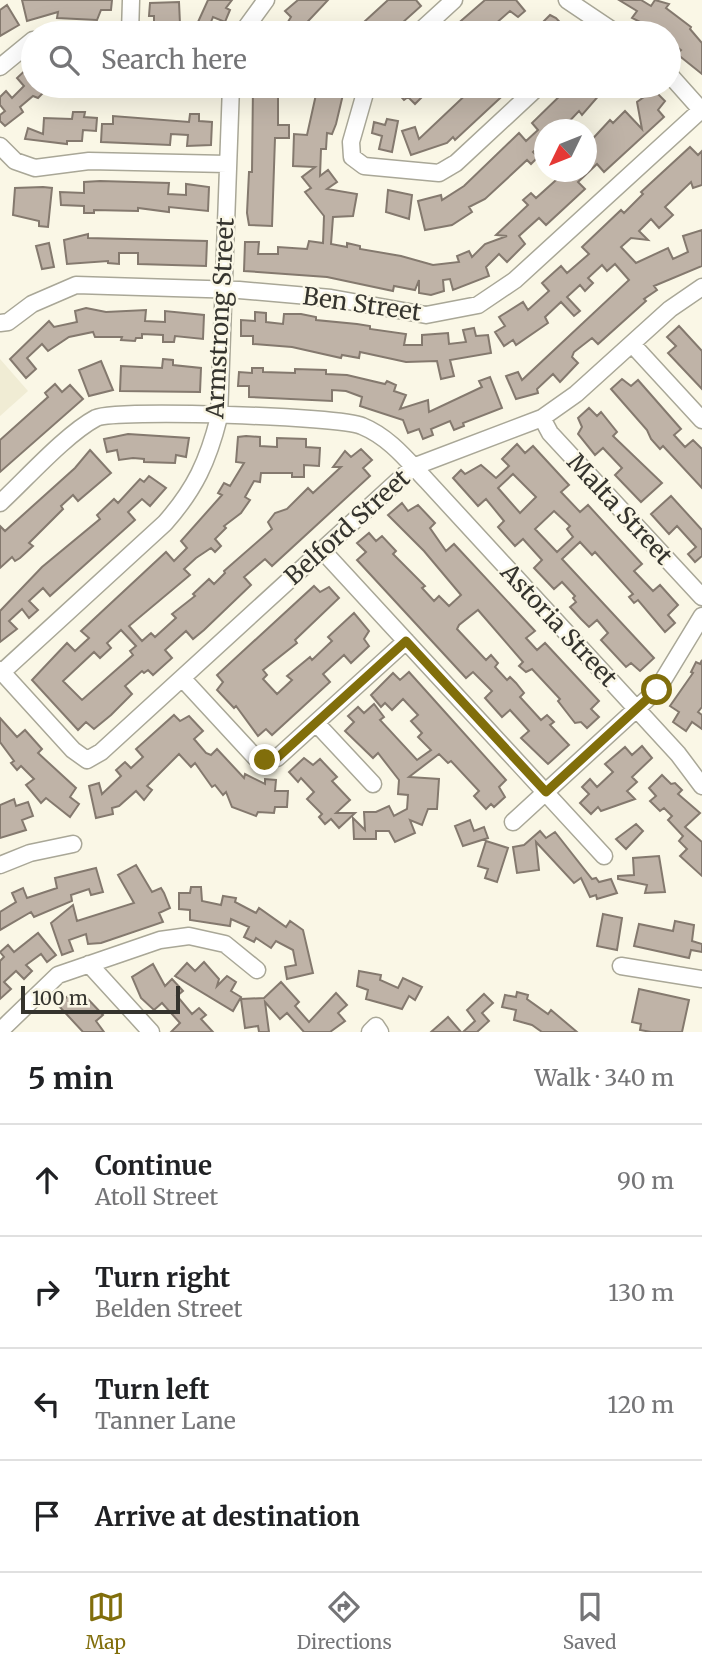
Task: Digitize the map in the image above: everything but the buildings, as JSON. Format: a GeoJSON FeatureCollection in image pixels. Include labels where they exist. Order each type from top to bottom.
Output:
{"type":"FeatureCollection","features":[{"type":"Feature","properties":{"kind":"street"},"geometry":{"type":"LineString","coordinates":[[130,21],[131,0]]}},
{"type":"Feature","properties":{"kind":"street"},"geometry":{"type":"LineString","coordinates":[[251,21],[266,0]]}},
{"type":"Feature","properties":{"kind":"street"},"geometry":{"type":"LineString","coordinates":[[431,21],[454,0]]}},
{"type":"Feature","properties":{"kind":"street"},"geometry":{"type":"LineString","coordinates":[[567,0],[593,21]]}},
{"type":"Feature","properties":{"kind":"street"},"geometry":{"type":"LineString","coordinates":[[0,67],[21,50]]}},
{"type":"Feature","properties":{"kind":"street"},"geometry":{"type":"LineString","coordinates":[[681,87],[702,111]]}},
{"type":"Feature","properties":{"kind":"street","name":"Armstrong Street"},"geometry":{"type":"LineString","coordinates":[[1,672],[165,523],[189,496],[204,466],[219,417],[230,98]]}},
{"type":"Feature","properties":{"kind":"street"},"geometry":{"type":"LineString","coordinates":[[364,98],[351,142],[352,157],[364,166],[439,173],[456,163],[526,98]]}},
{"type":"Feature","properties":{"kind":"street","name":"Ben Street"},"geometry":{"type":"LineString","coordinates":[[0,323],[8,322],[50,294],[76,285],[222,288],[331,298],[426,315],[478,304],[515,280],[702,111]]}},
{"type":"Feature","properties":{"kind":"street"},"geometry":{"type":"LineString","coordinates":[[0,146],[15,162],[35,168],[89,161],[227,164]]}},
{"type":"Feature","properties":{"kind":"street","name":"Belford Street"},"geometry":{"type":"LineString","coordinates":[[1,672],[73,750],[87,760],[101,752],[413,467],[542,418],[576,394],[670,309],[702,287]]}},
{"type":"Feature","properties":{"kind":"street"},"geometry":{"type":"LineString","coordinates":[[632,344],[702,420]]}},
{"type":"Feature","properties":{"kind":"street","name":"Astoria Street"},"geometry":{"type":"LineString","coordinates":[[0,503],[98,417],[121,414],[361,425],[389,442],[413,467],[636,709],[702,786]]}},
{"type":"Feature","properties":{"kind":"street","name":"Malta Street"},"geometry":{"type":"LineString","coordinates":[[542,418],[550,433],[702,597]]}},
{"type":"Feature","properties":{"kind":"street"},"geometry":{"type":"LineString","coordinates":[[322,550],[604,856]]}},
{"type":"Feature","properties":{"kind":"street"},"geometry":{"type":"LineString","coordinates":[[513,822],[657,690],[702,616]]}},
{"type":"Feature","properties":{"kind":"street"},"geometry":{"type":"LineString","coordinates":[[182,678],[255,757],[265,760],[277,758],[406,641]]}},
{"type":"Feature","properties":{"kind":"street"},"geometry":{"type":"LineString","coordinates":[[316,723],[373,784]]}},
{"type":"Feature","properties":{"kind":"street"},"geometry":{"type":"LineString","coordinates":[[0,865],[30,853],[73,845]]}},
{"type":"Feature","properties":{"kind":"street"},"geometry":{"type":"LineString","coordinates":[[0,1031],[58,975],[160,940],[189,936],[225,944],[257,970]]}},
{"type":"Feature","properties":{"kind":"street"},"geometry":{"type":"LineString","coordinates":[[89,964],[151,1032]]}},
{"type":"Feature","properties":{"kind":"street"},"geometry":{"type":"LineString","coordinates":[[621,966],[702,979]]}},
{"type":"Feature","properties":{"kind":"shaded area"},"geometry":{"type":"Polygon","coordinates":[[[0,359],[28,391],[0,416],[0,359]]]}},
{"type":"Feature","properties":{"kind":"route"},"geometry":{"type":"LineString","coordinates":[[265,760],[277,758],[406,641],[546,792],[657,690]]}}]}
